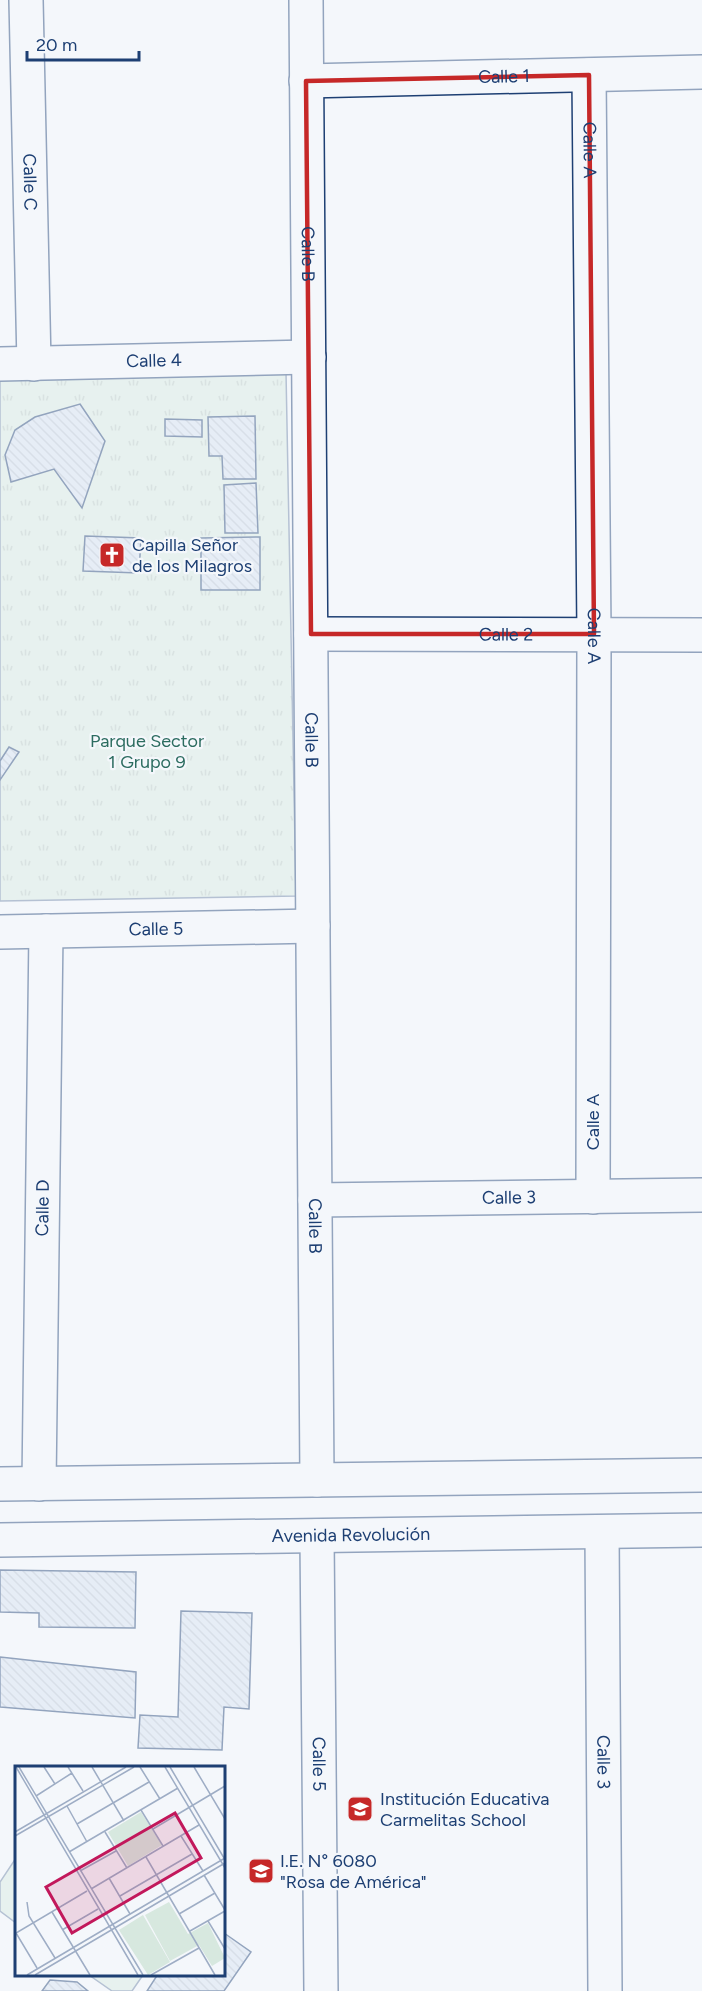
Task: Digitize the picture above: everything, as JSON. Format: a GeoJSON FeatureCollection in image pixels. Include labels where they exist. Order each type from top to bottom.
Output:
{"type":"FeatureCollection","features":[{"type":"Feature","properties":{"kind":"street","name":"Calle C"},"geometry":{"type":"LineString","coordinates":[[26,0],[34,364]]}},
{"type":"Feature","properties":{"kind":"street","name":"Calle B"},"geometry":{"type":"LineString","coordinates":[[306,0],[317,1480]]}},
{"type":"Feature","properties":{"kind":"street","name":"Calle 1"},"geometry":{"type":"LineString","coordinates":[[306,81],[702,72]]}},
{"type":"Feature","properties":{"kind":"street","name":"Calle A"},"geometry":{"type":"LineString","coordinates":[[589,75],[594,634],[593,1197]]}},
{"type":"Feature","properties":{"kind":"street","name":"Calle 4"},"geometry":{"type":"LineString","coordinates":[[0,364],[309,357]]}},
{"type":"Feature","properties":{"kind":"street","name":"Calle 2"},"geometry":{"type":"LineString","coordinates":[[311,634],[702,634]]}},
{"type":"Feature","properties":{"kind":"street","name":"Calle 5"},"geometry":{"type":"LineString","coordinates":[[0,932],[313,926]]}},
{"type":"Feature","properties":{"kind":"street","name":"Calle D"},"geometry":{"type":"LineString","coordinates":[[39,1484],[46,931]]}},
{"type":"Feature","properties":{"kind":"street","name":"Calle 3"},"geometry":{"type":"LineString","coordinates":[[315,1200],[702,1196]]}},
{"type":"Feature","properties":{"kind":"street"},"geometry":{"type":"LineString","coordinates":[[0,1484],[702,1475]]}},
{"type":"Feature","properties":{"kind":"street","name":"Avenida Revolución"},"geometry":{"type":"LineString","coordinates":[[0,1540],[702,1530]]}},
{"type":"Feature","properties":{"kind":"street","name":"Calle 3"},"geometry":{"type":"LineString","coordinates":[[602,1532],[605,1991]]}},
{"type":"Feature","properties":{"kind":"street","name":"Calle 5"},"geometry":{"type":"LineString","coordinates":[[317,1536],[321,1991]]}},
{"type":"Feature","properties":{"kind":"highlighted area"},"geometry":{"type":"Polygon","coordinates":[[[589,75],[594,634],[311,634],[306,81],[589,75]]]}},
{"type":"Feature","properties":{"kind":"green space","name":"Parque Sector 1 Grupo 9"},"geometry":{"type":"Polygon","coordinates":[[[286,372],[296,896],[0,901],[0,378],[286,372]]]}},
{"type":"Feature","properties":{"kind":"green space"},"geometry":{"type":"Polygon","coordinates":[[[15,1860],[15,1922],[0,1911],[0,1882],[15,1860]]]}},
{"type":"Feature","properties":{"kind":"green space"},"geometry":{"type":"Polygon","coordinates":[[[90,1976],[142,1976],[132,1991],[112,1991],[90,1976]]]}},
{"type":"Feature","properties":{"kind":"building"},"geometry":{"type":"Polygon","coordinates":[[[80,404],[105,441],[82,508],[54,469],[11,482],[5,455],[15,430],[35,417],[80,404]]]}},
{"type":"Feature","properties":{"kind":"building"},"geometry":{"type":"Polygon","coordinates":[[[255,416],[256,479],[223,479],[222,456],[209,456],[208,417],[255,416]]]}},
{"type":"Feature","properties":{"kind":"building"},"geometry":{"type":"Polygon","coordinates":[[[165,419],[202,420],[202,437],[165,436],[165,419]]]}},
{"type":"Feature","properties":{"kind":"building"},"geometry":{"type":"Polygon","coordinates":[[[256,483],[258,533],[225,533],[224,485],[256,483]]]}},
{"type":"Feature","properties":{"kind":"building","name":"Capilla Señor de los Milagros"},"geometry":{"type":"Polygon","coordinates":[[[85,536],[141,538],[139,573],[83,571],[85,536]]]}},
{"type":"Feature","properties":{"kind":"building"},"geometry":{"type":"Polygon","coordinates":[[[260,537],[260,590],[201,590],[201,538],[260,537]]]}},
{"type":"Feature","properties":{"kind":"building"},"geometry":{"type":"Polygon","coordinates":[[[9,747],[19,752],[0,780],[0,761],[9,747]]]}},
{"type":"Feature","properties":{"kind":"building"},"geometry":{"type":"Polygon","coordinates":[[[0,1570],[136,1572],[135,1628],[39,1627],[39,1613],[0,1612],[0,1570]]]}},
{"type":"Feature","properties":{"kind":"building"},"geometry":{"type":"Polygon","coordinates":[[[181,1611],[252,1613],[249,1709],[224,1707],[222,1750],[138,1748],[140,1715],[178,1717],[181,1611]]]}},
{"type":"Feature","properties":{"kind":"building"},"geometry":{"type":"Polygon","coordinates":[[[0,1657],[136,1672],[135,1718],[0,1707],[0,1657]]]}},
{"type":"Feature","properties":{"kind":"building"},"geometry":{"type":"Polygon","coordinates":[[[225,1934],[251,1952],[224,1991],[147,1991],[157,1976],[225,1976],[225,1934]]]}},
{"type":"Feature","properties":{"kind":"building"},"geometry":{"type":"Polygon","coordinates":[[[50,1980],[77,1982],[88,1991],[42,1991],[50,1980]]]}},
{"type":"Feature","properties":{"kind":"place","name":"Capilla Señor de los Milagros"},"geometry":{"type":"Point","coordinates":[112,555]}},
{"type":"Feature","properties":{"kind":"place","name":"Institución Educativa Carmelitas School"},"geometry":{"type":"Point","coordinates":[360,1809]}},
{"type":"Feature","properties":{"kind":"place","name":"I.E. N° 6080 \"Rosa de América\""},"geometry":{"type":"Point","coordinates":[261,1871]}}]}
